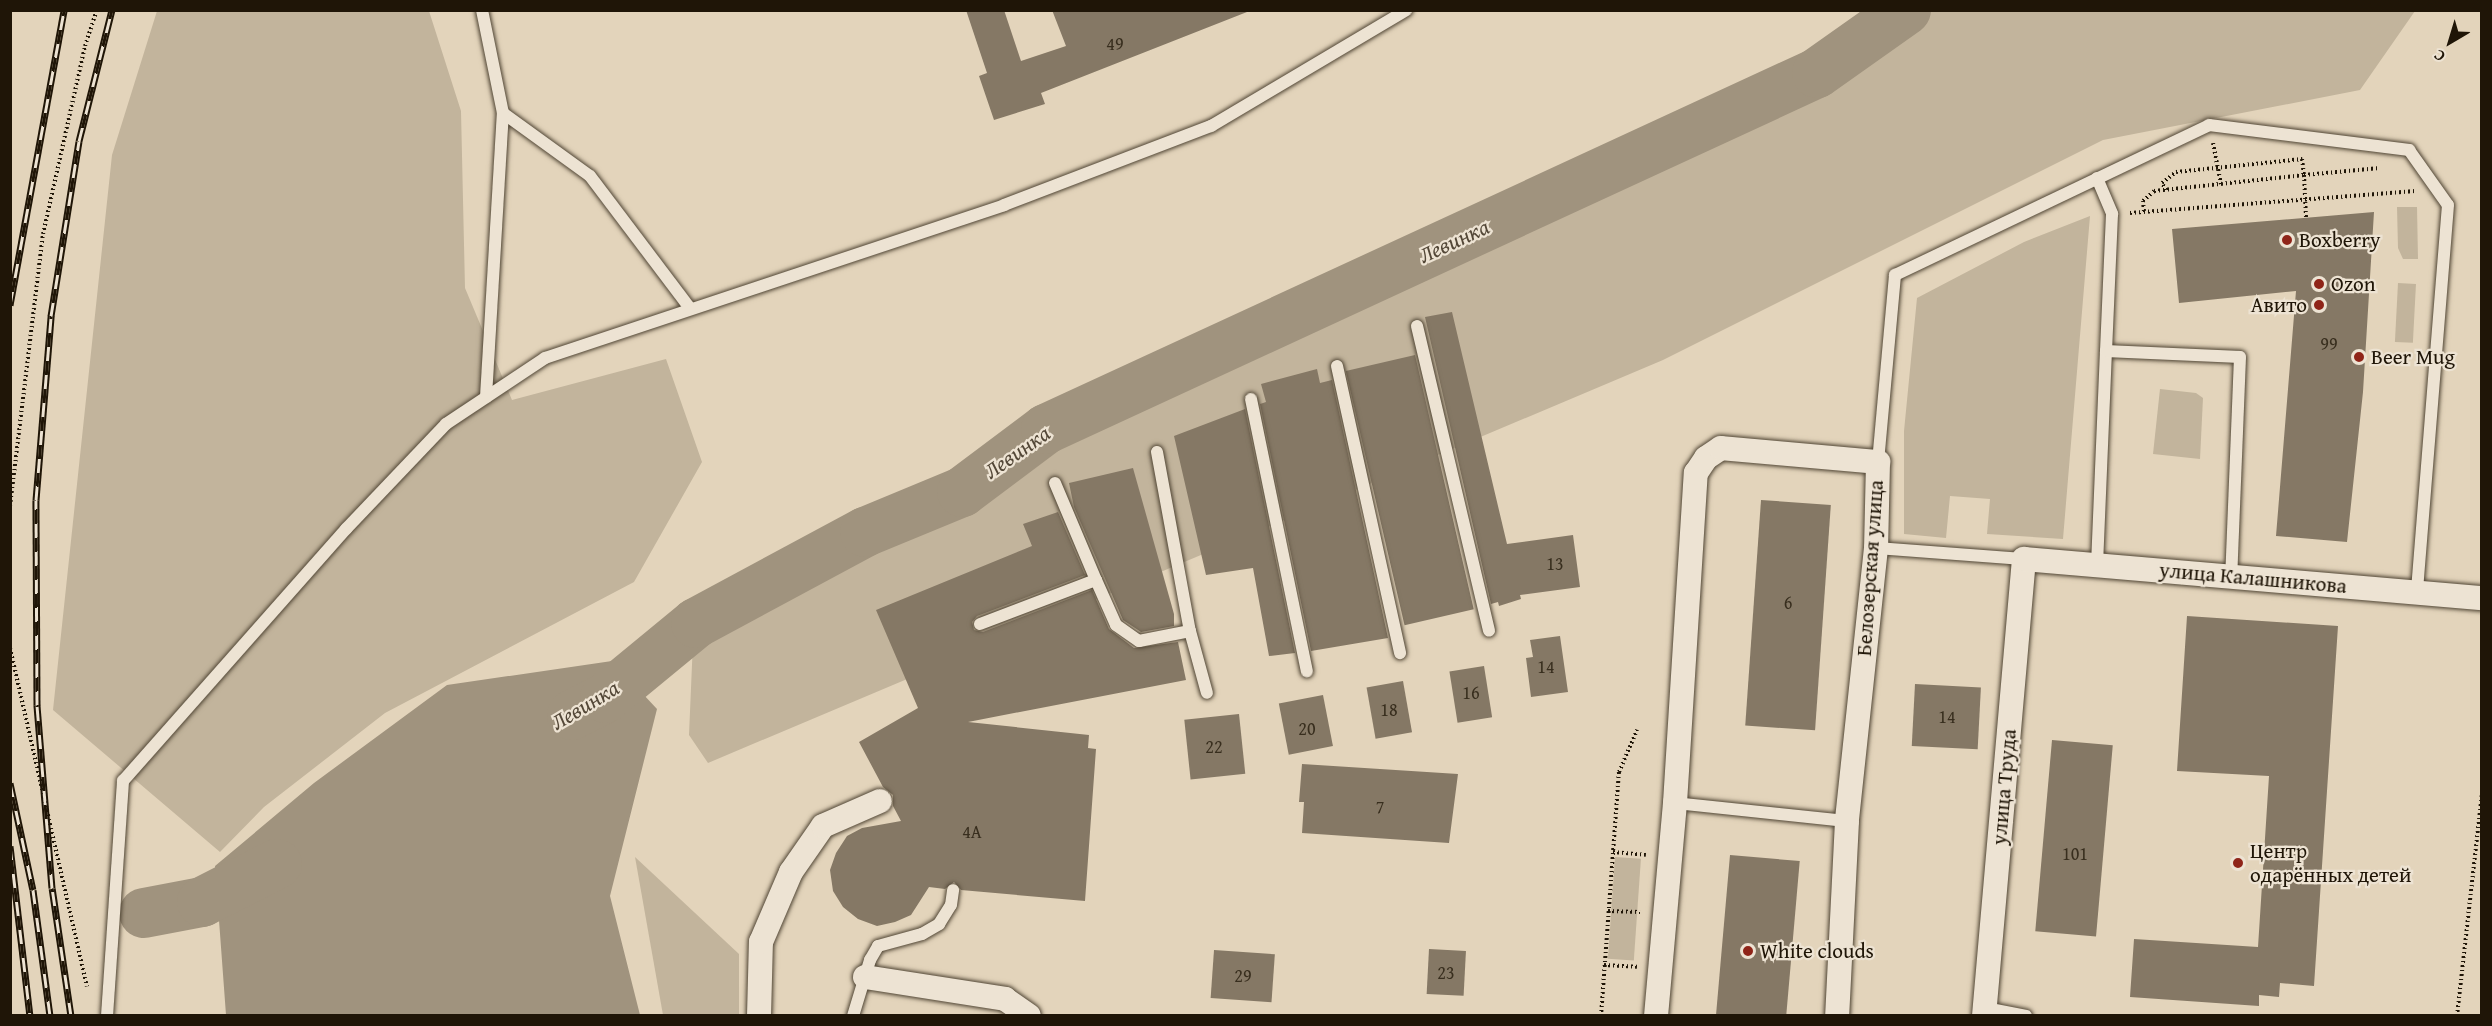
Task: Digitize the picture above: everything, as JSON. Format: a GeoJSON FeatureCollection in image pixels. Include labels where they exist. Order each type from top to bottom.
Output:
{"type":"FeatureCollection","features":[{"type":"Feature","properties":{"kind":"street","name":"Белозерская улица"},"geometry":{"type":"LineString","coordinates":[[1656,1016],[1668,856],[1675,803],[1695,473],[1706,458],[1721,448],[1878,462],[1876,548],[1847,821],[1837,1016]]}},
{"type":"Feature","properties":{"kind":"street","name":"улица Калашникова"},"geometry":{"type":"LineString","coordinates":[[2024,559],[2481,598]]}},
{"type":"Feature","properties":{"kind":"street","name":"улица Труда"},"geometry":{"type":"LineString","coordinates":[[1984,1012],[2024,559]]}},
{"type":"Feature","properties":{"kind":"street"},"geometry":{"type":"LineString","coordinates":[[759,1016],[762,942],[791,872],[823,826],[880,801]]}},
{"type":"Feature","properties":{"kind":"street"},"geometry":{"type":"LineString","coordinates":[[865,977],[1005,999],[1029,1016]]}},
{"type":"Feature","properties":{"kind":"lane"},"geometry":{"type":"LineString","coordinates":[[482,10],[502,113],[486,397]]}},
{"type":"Feature","properties":{"kind":"lane"},"geometry":{"type":"LineString","coordinates":[[107,1016],[123,781],[346,530],[446,424],[544,358],[689,307],[1004,205],[1211,126],[1406,10]]}},
{"type":"Feature","properties":{"kind":"lane"},"geometry":{"type":"LineString","coordinates":[[502,113],[590,176],[689,307]]}},
{"type":"Feature","properties":{"kind":"lane"},"geometry":{"type":"LineString","coordinates":[[1878,462],[1895,275],[2209,125],[2409,150],[2448,205],[2417,592]]}},
{"type":"Feature","properties":{"kind":"lane"},"geometry":{"type":"LineString","coordinates":[[2097,178],[2112,214],[2097,565]]}},
{"type":"Feature","properties":{"kind":"lane"},"geometry":{"type":"LineString","coordinates":[[1417,326],[1489,631]]}},
{"type":"Feature","properties":{"kind":"lane"},"geometry":{"type":"LineString","coordinates":[[2106,351],[2240,357],[2230,577]]}},
{"type":"Feature","properties":{"kind":"lane"},"geometry":{"type":"LineString","coordinates":[[1337,366],[1400,653]]}},
{"type":"Feature","properties":{"kind":"lane"},"geometry":{"type":"LineString","coordinates":[[1251,399],[1307,671]]}},
{"type":"Feature","properties":{"kind":"lane"},"geometry":{"type":"LineString","coordinates":[[1157,452],[1190,631],[1207,693]]}},
{"type":"Feature","properties":{"kind":"lane"},"geometry":{"type":"LineString","coordinates":[[1055,483],[1116,625],[1139,641],[1190,631]]}},
{"type":"Feature","properties":{"kind":"lane"},"geometry":{"type":"LineString","coordinates":[[1876,548],[2024,559]]}},
{"type":"Feature","properties":{"kind":"lane"},"geometry":{"type":"LineString","coordinates":[[980,624],[1096,580]]}},
{"type":"Feature","properties":{"kind":"lane"},"geometry":{"type":"LineString","coordinates":[[1675,803],[1847,821]]}},
{"type":"Feature","properties":{"kind":"lane"},"geometry":{"type":"LineString","coordinates":[[852,1016],[878,946],[922,934],[939,924],[951,905],[953,890]]}},
{"type":"Feature","properties":{"kind":"lane"},"geometry":{"type":"LineString","coordinates":[[1984,1012],[2026,1016]]}},
{"type":"Feature","properties":{"kind":"path"},"geometry":{"type":"LineString","coordinates":[[10,506],[43,234],[85,46],[98,10]]}},
{"type":"Feature","properties":{"kind":"path"},"geometry":{"type":"LineString","coordinates":[[2209,125],[2220,169],[2221,184]]}},
{"type":"Feature","properties":{"kind":"path"},"geometry":{"type":"LineString","coordinates":[[2166,190],[2162,183],[2176,172],[2302,159],[2306,218]]}},
{"type":"Feature","properties":{"kind":"path"},"geometry":{"type":"LineString","coordinates":[[2144,212],[2143,201],[2154,191],[2304,175],[2343,174],[2389,165]]}},
{"type":"Feature","properties":{"kind":"path"},"geometry":{"type":"LineString","coordinates":[[2112,214],[2437,189]]}},
{"type":"Feature","properties":{"kind":"path"},"geometry":{"type":"LineString","coordinates":[[10,648],[89,992]]}},
{"type":"Feature","properties":{"kind":"path"},"geometry":{"type":"LineString","coordinates":[[1601,1016],[1619,772],[1637,730]]}},
{"type":"Feature","properties":{"kind":"path"},"geometry":{"type":"LineString","coordinates":[[2457,1016],[2481,794]]}},
{"type":"Feature","properties":{"kind":"path"},"geometry":{"type":"LineString","coordinates":[[1613,852],[1668,856]]}},
{"type":"Feature","properties":{"kind":"path"},"geometry":{"type":"LineString","coordinates":[[1608,911],[1663,913]]}},
{"type":"Feature","properties":{"kind":"path"},"geometry":{"type":"LineString","coordinates":[[1604,965],[1659,968]]}},
{"type":"Feature","properties":{"kind":"shaded area"},"geometry":{"type":"Polygon","coordinates":[[[157,11],[429,11],[461,111],[465,288],[512,400],[666,359],[702,462],[634,582],[385,713],[264,807],[220,852],[53,710],[112,155],[157,11]]]}},
{"type":"Feature","properties":{"kind":"shaded area"},"geometry":{"type":"Polygon","coordinates":[[[1897,11],[2415,11],[2360,90],[2103,140],[1663,360],[708,763],[689,735],[693,641],[1897,11]]]}},
{"type":"Feature","properties":{"kind":"shaded area"},"geometry":{"type":"Polygon","coordinates":[[[2397,207],[2417,207],[2418,259],[2403,259],[2398,248],[2397,207]]]}},
{"type":"Feature","properties":{"kind":"shaded area"},"geometry":{"type":"Polygon","coordinates":[[[2090,216],[2063,539],[1987,534],[1990,499],[1950,496],[1946,538],[1904,534],[1904,431],[1917,298],[2024,242],[2090,216]]]}},
{"type":"Feature","properties":{"kind":"shaded area"},"geometry":{"type":"Polygon","coordinates":[[[2398,283],[2416,284],[2413,343],[2395,342],[2398,283]]]}},
{"type":"Feature","properties":{"kind":"shaded area"},"geometry":{"type":"Polygon","coordinates":[[[2160,389],[2196,393],[2203,398],[2200,459],[2153,454],[2160,389]]]}},
{"type":"Feature","properties":{"kind":"shaded area"},"geometry":{"type":"Polygon","coordinates":[[[635,857],[739,954],[739,1015],[663,1015],[635,857]]]}},
{"type":"Feature","properties":{"kind":"shaded area"},"geometry":{"type":"Polygon","coordinates":[[[1615,857],[1641,859],[1634,961],[1608,959],[1615,857]]]}},
{"type":"Feature","properties":{"kind":"water"},"geometry":{"type":"Polygon","coordinates":[[[612,661],[657,709],[610,896],[640,1015],[226,1015],[215,866],[314,783],[447,685],[612,661]]]}},
{"type":"Feature","properties":{"kind":"building"},"geometry":{"type":"Polygon","coordinates":[[[966,10],[1004,10],[1021,61],[1066,46],[1052,10],[1247,12],[1041,93],[1045,104],[994,120],[979,76],[987,73],[966,10]]]}},
{"type":"Feature","properties":{"kind":"building"},"geometry":{"type":"Polygon","coordinates":[[[2374,212],[2363,392],[2347,542],[2276,536],[2296,291],[2179,303],[2172,229],[2374,212]]]}},
{"type":"Feature","properties":{"kind":"building"},"geometry":{"type":"Polygon","coordinates":[[[1452,312],[1507,544],[1573,535],[1580,587],[1520,595],[1521,599],[1499,606],[1498,602],[1491,604],[1425,317],[1452,312]]]}},
{"type":"Feature","properties":{"kind":"building"},"geometry":{"type":"Polygon","coordinates":[[[1415,355],[1474,609],[1405,625],[1346,371],[1415,355]]]}},
{"type":"Feature","properties":{"kind":"building"},"geometry":{"type":"Polygon","coordinates":[[[1317,369],[1320,383],[1332,380],[1388,638],[1311,651],[1260,404],[1266,402],[1261,384],[1317,369]]]}},
{"type":"Feature","properties":{"kind":"building"},"geometry":{"type":"Polygon","coordinates":[[[1245,409],[1295,653],[1269,656],[1253,568],[1206,575],[1174,436],[1245,409]]]}},
{"type":"Feature","properties":{"kind":"building"},"geometry":{"type":"Polygon","coordinates":[[[1133,468],[1174,614],[1174,626],[1141,632],[1123,620],[1074,507],[1069,483],[1133,468]]]}},
{"type":"Feature","properties":{"kind":"building"},"geometry":{"type":"Polygon","coordinates":[[[1761,500],[1831,505],[1815,730],[1745,725],[1761,500]]]}},
{"type":"Feature","properties":{"kind":"building"},"geometry":{"type":"Polygon","coordinates":[[[1058,512],[1085,575],[977,616],[972,622],[974,630],[983,632],[1092,590],[1109,629],[1134,648],[1178,642],[1186,680],[968,722],[1089,735],[1088,748],[1096,749],[1085,901],[961,890],[954,882],[945,889],[929,887],[911,915],[895,922],[877,926],[858,919],[843,907],[833,891],[830,870],[836,853],[847,836],[862,828],[901,821],[893,806],[893,795],[883,787],[859,742],[918,708],[876,610],[1032,546],[1023,524],[1058,512]]]}},
{"type":"Feature","properties":{"kind":"building"},"geometry":{"type":"Polygon","coordinates":[[[2187,616],[2338,626],[2314,986],[2280,983],[2279,997],[2259,995],[2259,1006],[2130,997],[2134,939],[2258,947],[2269,776],[2177,771],[2187,616]]]}},
{"type":"Feature","properties":{"kind":"building"},"geometry":{"type":"Polygon","coordinates":[[[1560,636],[1568,692],[1531,697],[1526,658],[1533,657],[1530,640],[1560,636]]]}},
{"type":"Feature","properties":{"kind":"building"},"geometry":{"type":"Polygon","coordinates":[[[1484,666],[1492,717],[1458,723],[1449,671],[1484,666]]]}},
{"type":"Feature","properties":{"kind":"building"},"geometry":{"type":"Polygon","coordinates":[[[1403,681],[1412,732],[1376,739],[1367,687],[1403,681]]]}},
{"type":"Feature","properties":{"kind":"building"},"geometry":{"type":"Polygon","coordinates":[[[1915,684],[1981,687],[1978,749],[1912,746],[1915,684]]]}},
{"type":"Feature","properties":{"kind":"building"},"geometry":{"type":"Polygon","coordinates":[[[1323,695],[1333,746],[1289,755],[1279,704],[1323,695]]]}},
{"type":"Feature","properties":{"kind":"building"},"geometry":{"type":"Polygon","coordinates":[[[1239,714],[1245,774],[1191,779],[1184,720],[1239,714]]]}},
{"type":"Feature","properties":{"kind":"building"},"geometry":{"type":"Polygon","coordinates":[[[2052,740],[2113,745],[2096,937],[2035,931],[2052,740]]]}},
{"type":"Feature","properties":{"kind":"building"},"geometry":{"type":"Polygon","coordinates":[[[1302,764],[1458,774],[1449,843],[1302,833],[1304,802],[1299,802],[1302,764]]]}},
{"type":"Feature","properties":{"kind":"building"},"geometry":{"type":"Polygon","coordinates":[[[1730,855],[1800,861],[1786,1016],[1716,1016],[1730,855]]]}},
{"type":"Feature","properties":{"kind":"building"},"geometry":{"type":"Polygon","coordinates":[[[1429,949],[1466,951],[1464,996],[1427,994],[1429,949]]]}},
{"type":"Feature","properties":{"kind":"building"},"geometry":{"type":"Polygon","coordinates":[[[1214,950],[1275,954],[1272,1002],[1211,998],[1214,950]]]}},
{"type":"Feature","properties":{"kind":"waterway","name":"Левинка"},"geometry":{"type":"LineString","coordinates":[[572,715],[605,698],[696,623],[865,532],[962,492],[1046,429],[1817,73],[1906,10]]}},
{"type":"Feature","properties":{"kind":"waterway","name":"Левинка"},"geometry":{"type":"LineString","coordinates":[[144,913],[202,902],[277,864]]}},
{"type":"Feature","properties":{"kind":"railway"},"geometry":{"type":"LineString","coordinates":[[10,305],[64,10]]}},
{"type":"Feature","properties":{"kind":"railway"},"geometry":{"type":"LineString","coordinates":[[71,1016],[52,888],[37,705],[36,500],[51,316],[79,141],[112,10]]}},
{"type":"Feature","properties":{"kind":"railway"},"geometry":{"type":"LineString","coordinates":[[10,783],[33,890],[50,1016]]}},
{"type":"Feature","properties":{"kind":"railway"},"geometry":{"type":"LineString","coordinates":[[10,846],[30,1016]]}},
{"type":"Feature","properties":{"kind":"place","name":"Boxberry"},"geometry":{"type":"Point","coordinates":[2287,240]}},
{"type":"Feature","properties":{"kind":"place","name":"Ozon"},"geometry":{"type":"Point","coordinates":[2319,284]}},
{"type":"Feature","properties":{"kind":"place","name":"Авито"},"geometry":{"type":"Point","coordinates":[2319,305]}},
{"type":"Feature","properties":{"kind":"place","name":"Beer Mug"},"geometry":{"type":"Point","coordinates":[2359,357]}},
{"type":"Feature","properties":{"kind":"place","name":"Центр одарённых детей"},"geometry":{"type":"Point","coordinates":[2238,863]}},
{"type":"Feature","properties":{"kind":"place","name":"White clouds"},"geometry":{"type":"Point","coordinates":[1748,951]}}]}
